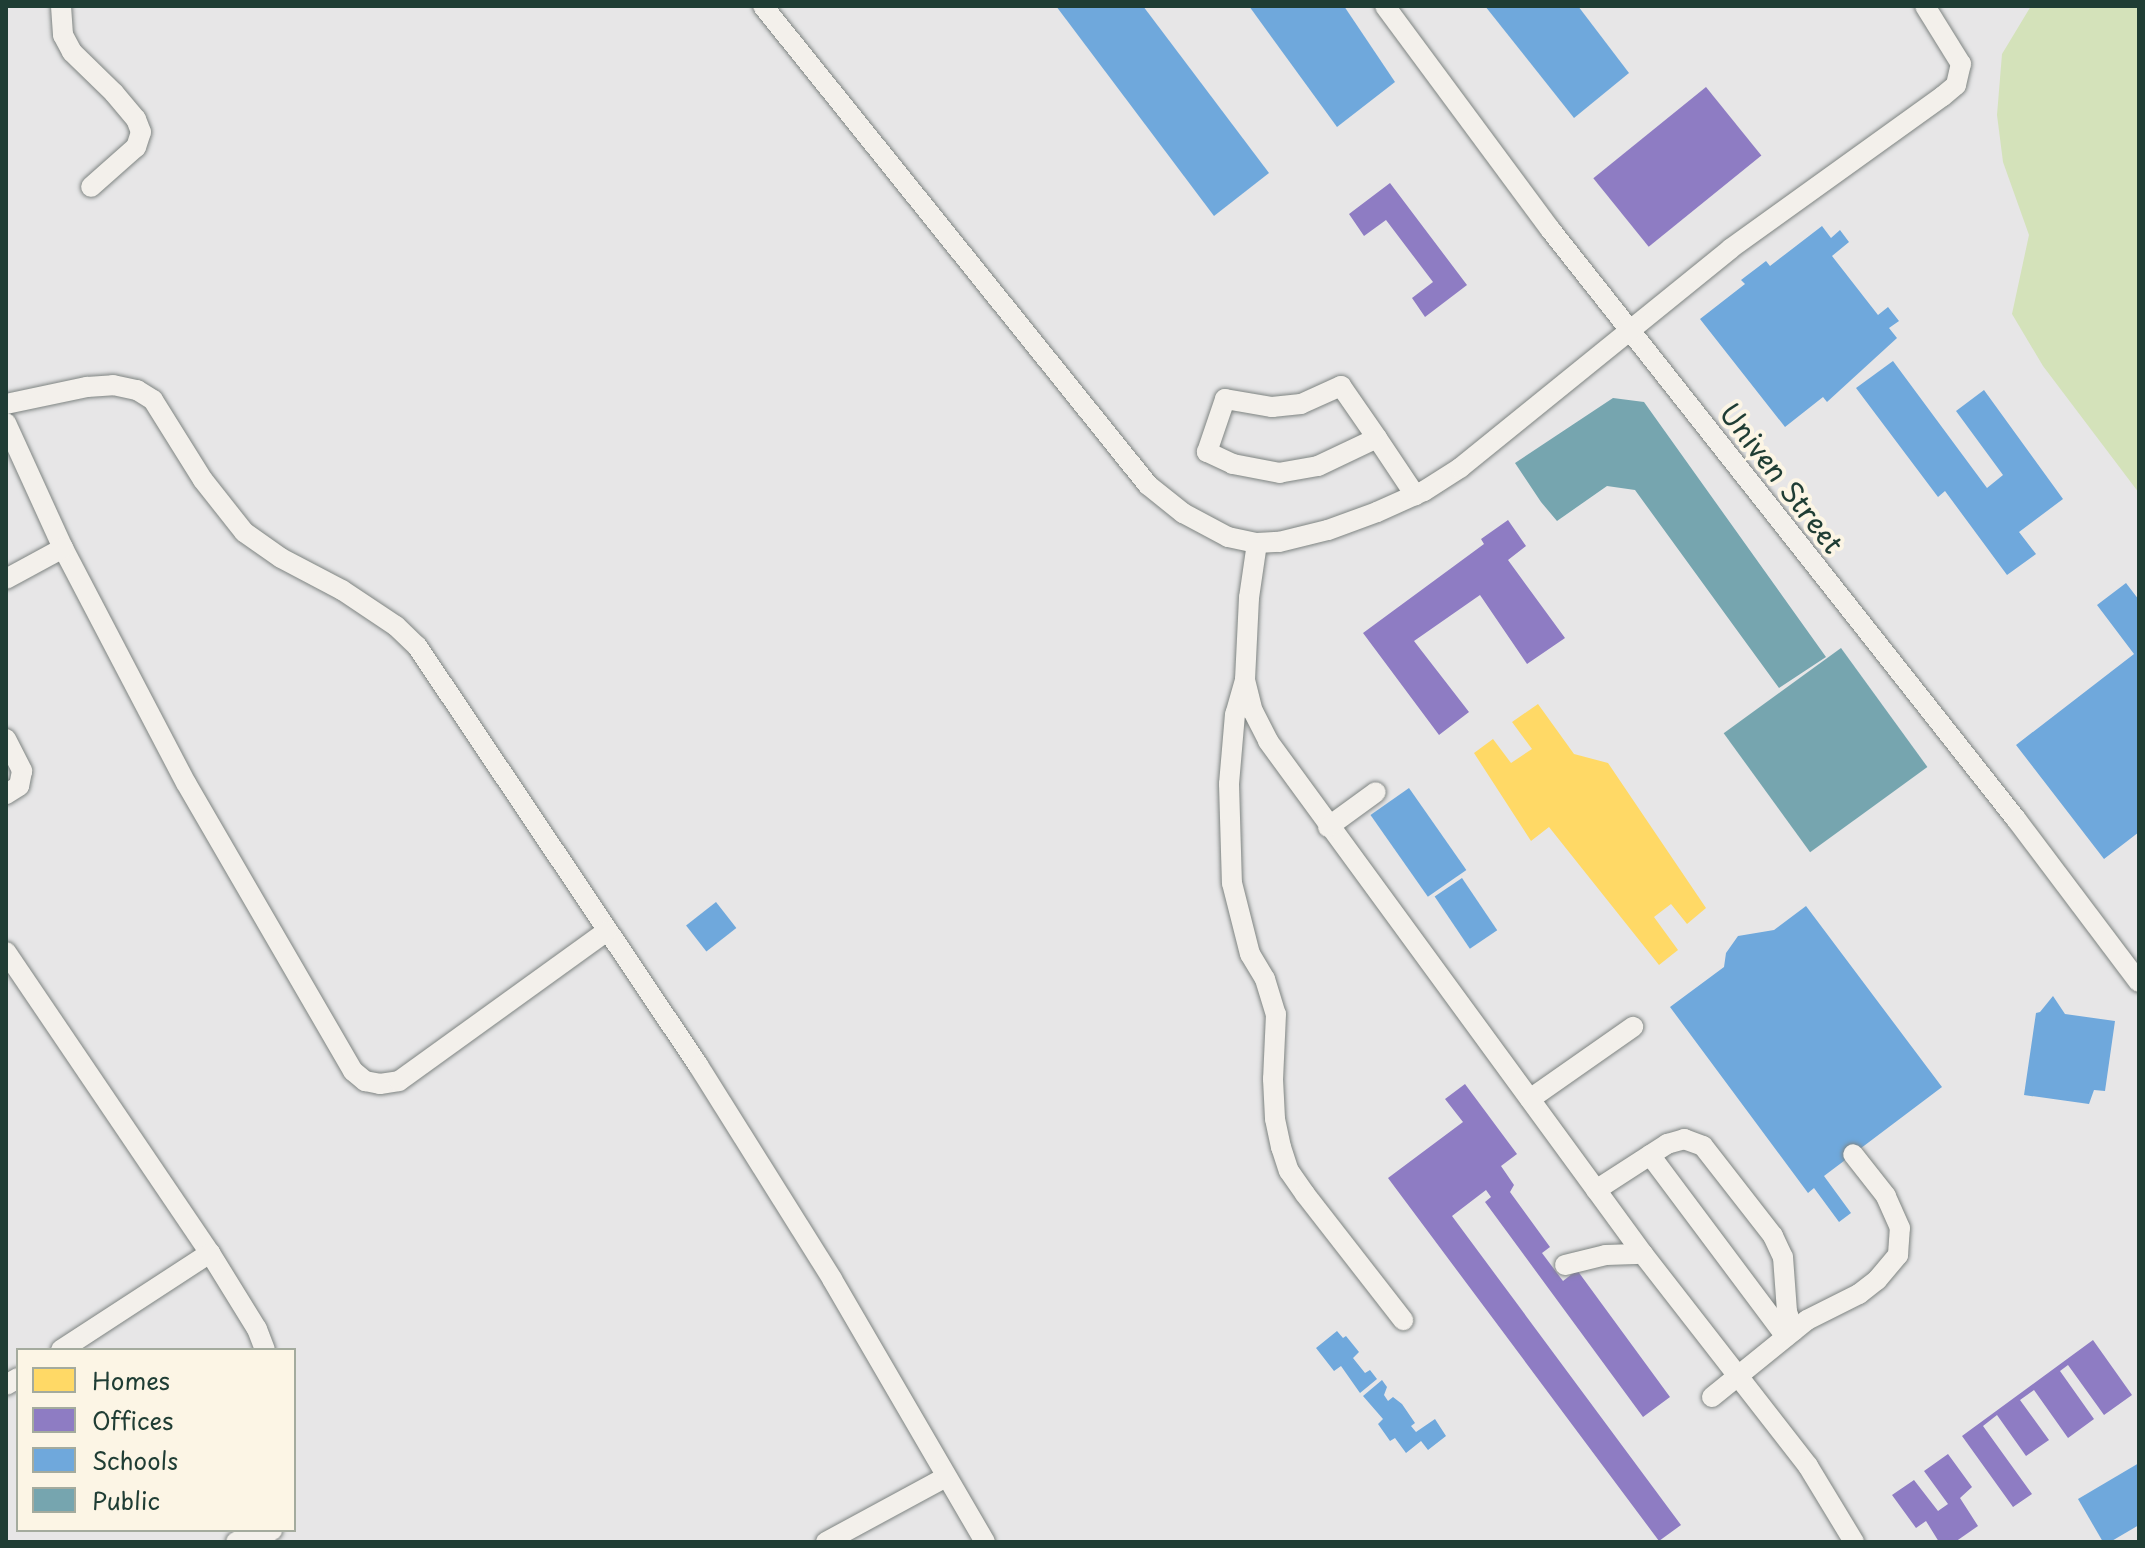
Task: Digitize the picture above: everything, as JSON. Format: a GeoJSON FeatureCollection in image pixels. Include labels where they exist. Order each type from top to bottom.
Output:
{"type":"FeatureCollection","features":[{"type":"Feature","properties":{"kind":"street"},"geometry":{"type":"LineString","coordinates":[[61,6],[63,35],[72,52],[114,93],[136,119],[141,132],[136,147],[91,187]]}},
{"type":"Feature","properties":{"kind":"street"},"geometry":{"type":"LineString","coordinates":[[763,6],[1148,485],[1183,513],[1228,537],[1257,543],[1279,542],[1328,530],[1415,495],[1460,468],[1730,249],[1956,85],[1961,64],[1925,6]]}},
{"type":"Feature","properties":{"kind":"street","name":"Univen Street"},"geometry":{"type":"LineString","coordinates":[[1385,6],[1629,329],[2016,819],[2139,982]]}},
{"type":"Feature","properties":{"kind":"street"},"geometry":{"type":"LineString","coordinates":[[6,404],[113,385],[137,390],[153,400],[210,490],[244,532],[281,558],[342,590],[396,626],[417,646],[698,1065],[802,1231],[985,1542]]}},
{"type":"Feature","properties":{"kind":"street"},"geometry":{"type":"LineString","coordinates":[[1377,438],[1318,466],[1280,473],[1233,464],[1207,452],[1225,399],[1272,407],[1287,406],[1301,404],[1341,386],[1377,438],[1415,495]]}},
{"type":"Feature","properties":{"kind":"street"},"geometry":{"type":"LineString","coordinates":[[6,423],[63,548],[193,797],[353,1071],[365,1081],[380,1084],[399,1081],[607,931]]}},
{"type":"Feature","properties":{"kind":"street"},"geometry":{"type":"LineString","coordinates":[[1257,543],[1249,598],[1245,680],[1232,738],[1229,784],[1232,883],[1250,954],[1265,979],[1276,1014],[1273,1079],[1281,1147],[1289,1171],[1305,1194],[1403,1320]]}},
{"type":"Feature","properties":{"kind":"street"},"geometry":{"type":"LineString","coordinates":[[6,579],[63,548]]}},
{"type":"Feature","properties":{"kind":"street"},"geometry":{"type":"LineString","coordinates":[[1245,680],[1253,711],[1268,741],[1328,827],[1643,1254],[1808,1466],[1854,1542]]}},
{"type":"Feature","properties":{"kind":"street"},"geometry":{"type":"LineString","coordinates":[[6,739],[22,771],[19,786],[6,794]]}},
{"type":"Feature","properties":{"kind":"street"},"geometry":{"type":"LineString","coordinates":[[1328,827],[1376,792]]}},
{"type":"Feature","properties":{"kind":"street"},"geometry":{"type":"LineString","coordinates":[[6,952],[210,1253],[257,1329],[264,1348]]}},
{"type":"Feature","properties":{"kind":"street"},"geometry":{"type":"LineString","coordinates":[[1530,1099],[1633,1027]]}},
{"type":"Feature","properties":{"kind":"street"},"geometry":{"type":"LineString","coordinates":[[1596,1190],[1675,1141],[1695,1140],[1703,1146],[1773,1236],[1783,1257],[1790,1334]]}},
{"type":"Feature","properties":{"kind":"street"},"geometry":{"type":"LineString","coordinates":[[1712,1397],[1790,1334],[1859,1294],[1877,1280],[1898,1255],[1900,1228],[1886,1196],[1853,1154]]}},
{"type":"Feature","properties":{"kind":"street"},"geometry":{"type":"LineString","coordinates":[[1650,1155],[1790,1334]]}},
{"type":"Feature","properties":{"kind":"street"},"geometry":{"type":"LineString","coordinates":[[64,1348],[210,1253]]}},
{"type":"Feature","properties":{"kind":"street"},"geometry":{"type":"LineString","coordinates":[[1565,1265],[1606,1255],[1643,1254]]}},
{"type":"Feature","properties":{"kind":"street"},"geometry":{"type":"LineString","coordinates":[[826,1542],[946,1477]]}},
{"type":"Feature","properties":{"kind":"street"},"geometry":{"type":"LineString","coordinates":[[236,1542],[266,1532]]}},
{"type":"Feature","properties":{"kind":"green space"},"geometry":{"type":"Polygon","coordinates":[[[2031,6],[2139,6],[2139,493],[2043,366],[2012,314],[2029,235],[2003,162],[1997,115],[2002,54],[2031,6]]]}},
{"type":"Feature","properties":{"kind":"building: Homes"},"geometry":{"type":"Polygon","coordinates":[[[1538,704],[1574,754],[1608,763],[1706,908],[1687,924],[1671,904],[1654,917],[1678,950],[1659,965],[1549,827],[1531,841],[1474,753],[1493,739],[1511,763],[1532,749],[1512,722],[1538,704]]]}},
{"type":"Feature","properties":{"kind":"building: Offices"},"geometry":{"type":"Polygon","coordinates":[[[1706,87],[1761,155],[1649,247],[1593,178],[1706,87]]]}},
{"type":"Feature","properties":{"kind":"building: Offices"},"geometry":{"type":"Polygon","coordinates":[[[1390,183],[1467,285],[1425,317],[1412,298],[1433,282],[1386,220],[1364,236],[1349,214],[1390,183]]]}},
{"type":"Feature","properties":{"kind":"building: Offices"},"geometry":{"type":"Polygon","coordinates":[[[1508,520],[1526,546],[1508,560],[1565,638],[1527,664],[1480,595],[1414,641],[1469,712],[1439,735],[1363,633],[1484,544],[1481,539],[1508,520]]]}},
{"type":"Feature","properties":{"kind":"building: Offices"},"geometry":{"type":"Polygon","coordinates":[[[1465,1084],[1517,1154],[1501,1166],[1514,1185],[1510,1192],[1550,1247],[1542,1253],[1563,1281],[1577,1270],[1670,1397],[1643,1417],[1485,1202],[1491,1197],[1486,1190],[1452,1216],[1681,1525],[1659,1541],[1388,1178],[1463,1122],[1445,1099],[1465,1084]]]}},
{"type":"Feature","properties":{"kind":"building: Offices"},"geometry":{"type":"Polygon","coordinates":[[[2093,1340],[2132,1395],[2104,1415],[2068,1365],[2060,1371],[2094,1419],[2068,1438],[2034,1390],[2020,1400],[2049,1440],[2026,1456],[1997,1415],[1983,1426],[2032,1494],[2013,1507],[1962,1436],[2093,1340]]]}},
{"type":"Feature","properties":{"kind":"building: Offices"},"geometry":{"type":"Polygon","coordinates":[[[1948,1454],[1972,1487],[1960,1498],[1978,1526],[1955,1542],[1939,1542],[1926,1521],[1916,1528],[1892,1495],[1914,1480],[1938,1511],[1948,1504],[1924,1471],[1948,1454]]]}},
{"type":"Feature","properties":{"kind":"building: Schools"},"geometry":{"type":"Polygon","coordinates":[[[1056,6],[1143,6],[1269,173],[1214,216],[1056,6]]]}},
{"type":"Feature","properties":{"kind":"building: Schools"},"geometry":{"type":"Polygon","coordinates":[[[1249,6],[1344,6],[1395,82],[1337,127],[1249,6]]]}},
{"type":"Feature","properties":{"kind":"building: Schools"},"geometry":{"type":"Polygon","coordinates":[[[1485,6],[1578,6],[1629,73],[1574,118],[1485,6]]]}},
{"type":"Feature","properties":{"kind":"building: Schools"},"geometry":{"type":"Polygon","coordinates":[[[1822,226],[1831,238],[1840,230],[1849,242],[1832,256],[1878,315],[1888,307],[1899,321],[1889,328],[1897,338],[1827,402],[1823,397],[1785,427],[1700,319],[1745,284],[1741,280],[1766,261],[1770,266],[1822,226]]]}},
{"type":"Feature","properties":{"kind":"building: Schools"},"geometry":{"type":"Polygon","coordinates":[[[1893,361],[1987,488],[2003,475],[1956,411],[1984,390],[2063,499],[2019,532],[2036,554],[2007,575],[1945,491],[1938,497],[1856,388],[1893,361]]]}},
{"type":"Feature","properties":{"kind":"building: Schools"},"geometry":{"type":"Polygon","coordinates":[[[2126,583],[2139,600],[2139,832],[2104,859],[2016,745],[2134,654],[2097,605],[2126,583]]]}},
{"type":"Feature","properties":{"kind":"building: Schools"},"geometry":{"type":"Polygon","coordinates":[[[1409,788],[1466,870],[1428,897],[1370,815],[1409,788]]]}},
{"type":"Feature","properties":{"kind":"building: Schools"},"geometry":{"type":"Polygon","coordinates":[[[1462,878],[1497,930],[1470,949],[1435,896],[1462,878]]]}},
{"type":"Feature","properties":{"kind":"building: Schools"},"geometry":{"type":"Polygon","coordinates":[[[716,902],[736,928],[706,951],[686,925],[716,902]]]}},
{"type":"Feature","properties":{"kind":"building: Schools"},"geometry":{"type":"Polygon","coordinates":[[[1806,906],[1942,1087],[1824,1176],[1851,1213],[1839,1222],[1814,1188],[1808,1193],[1670,1007],[1724,967],[1726,953],[1738,936],[1774,930],[1806,906]]]}},
{"type":"Feature","properties":{"kind":"building: Schools"},"geometry":{"type":"Polygon","coordinates":[[[2053,996],[2065,1014],[2115,1021],[2105,1091],[2094,1090],[2089,1104],[2024,1095],[2036,1013],[2053,996]]]}},
{"type":"Feature","properties":{"kind":"building: Schools"},"geometry":{"type":"Polygon","coordinates":[[[1337,1331],[1343,1338],[1346,1336],[1359,1352],[1353,1358],[1365,1373],[1370,1370],[1377,1379],[1360,1393],[1341,1366],[1334,1371],[1316,1348],[1337,1331]]]}},
{"type":"Feature","properties":{"kind":"building: Schools"},"geometry":{"type":"Polygon","coordinates":[[[1382,1380],[1387,1387],[1384,1395],[1388,1401],[1393,1397],[1402,1404],[1415,1423],[1411,1426],[1416,1432],[1435,1419],[1446,1436],[1428,1450],[1421,1441],[1406,1453],[1395,1438],[1390,1441],[1378,1424],[1383,1419],[1363,1396],[1382,1380]]]}},
{"type":"Feature","properties":{"kind":"building: Schools"},"geometry":{"type":"Polygon","coordinates":[[[2139,1463],[2139,1525],[2110,1542],[2103,1542],[2078,1499],[2139,1463]]]}},
{"type":"Feature","properties":{"kind":"building: Public"},"geometry":{"type":"Polygon","coordinates":[[[1613,398],[1644,402],[1826,657],[1779,688],[1635,490],[1607,486],[1557,521],[1541,502],[1515,463],[1613,398]]]}},
{"type":"Feature","properties":{"kind":"building: Public"},"geometry":{"type":"Polygon","coordinates":[[[1841,648],[1927,767],[1810,852],[1724,733],[1841,648]]]}}]}
